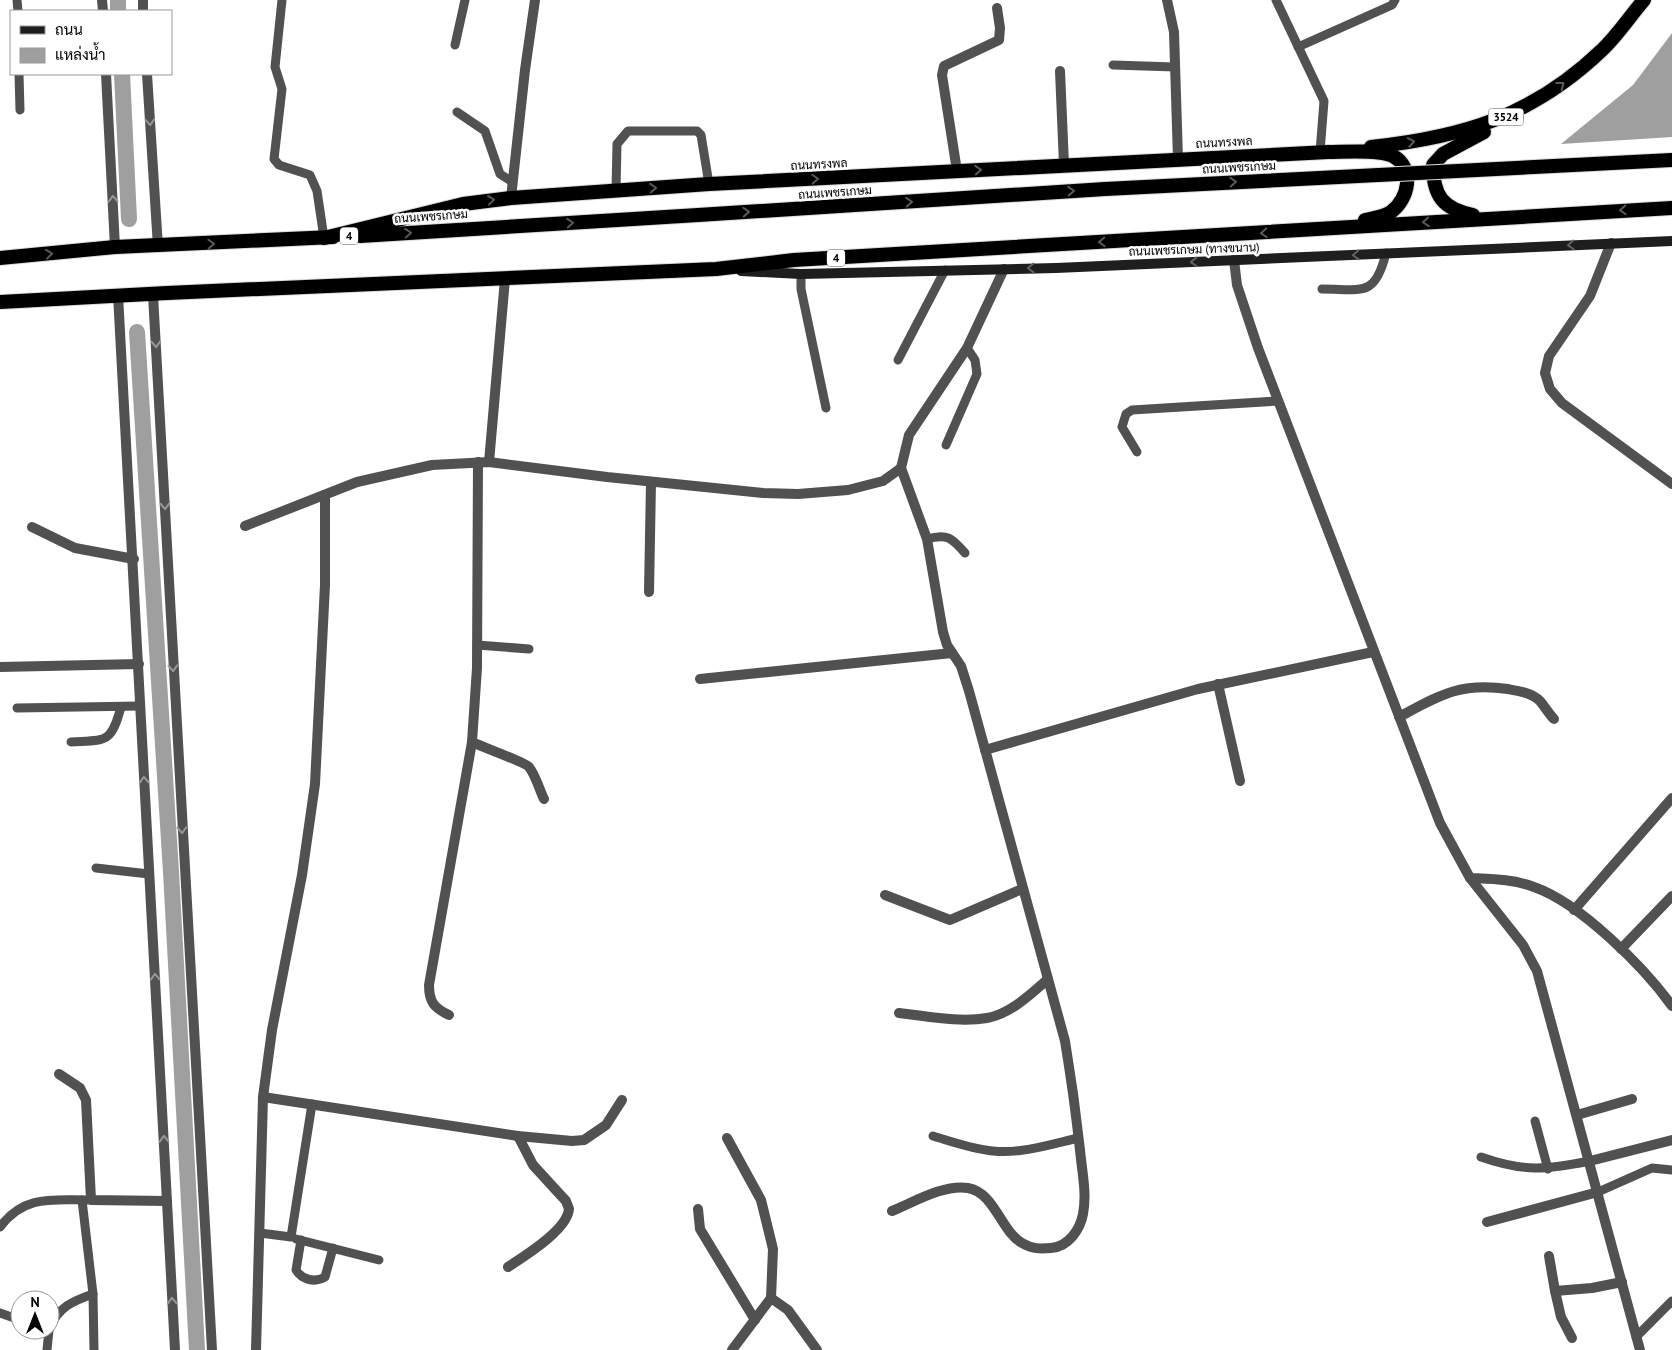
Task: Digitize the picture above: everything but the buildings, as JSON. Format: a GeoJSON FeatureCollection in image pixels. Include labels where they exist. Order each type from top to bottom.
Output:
{"type":"FeatureCollection","features":[{"type":"Feature","properties":{"kind":"highway","name":"ถนนทรงพล"},"geometry":{"type":"LineString","coordinates":[[324,238],[463,204],[511,198],[709,184],[1324,152],[1409,143],[1466,131],[1506,117],[1562,86],[1604,49],[1644,0]]}},
{"type":"Feature","properties":{"kind":"highway"},"geometry":{"type":"LineString","coordinates":[[1501,216],[1474,216],[1451,209],[1436,190],[1433,182],[1433,165],[1443,154],[1495,127],[1506,117]]}},
{"type":"Feature","properties":{"kind":"highway"},"geometry":{"type":"LineString","coordinates":[[1318,229],[1377,218],[1391,212],[1406,192],[1408,179],[1403,165],[1393,156],[1360,152],[1324,152]]}},
{"type":"Feature","properties":{"kind":"highway","name":"ถนนเพชรเกษม"},"geometry":{"type":"LineString","coordinates":[[0,258],[115,247],[158,247],[324,238],[1125,188],[1672,160]]}},
{"type":"Feature","properties":{"kind":"highway","name":"4"},"geometry":{"type":"LineString","coordinates":[[0,302],[118,295],[153,295],[716,269],[794,260],[1318,229],[1501,216],[1672,208]]}},
{"type":"Feature","properties":{"kind":"main road","name":"ถนนเพชรเกษม (ทางขนาน)"},"geometry":{"type":"LineString","coordinates":[[716,269],[801,274],[1004,269],[1672,241]]}},
{"type":"Feature","properties":{"kind":"street"},"geometry":{"type":"LineString","coordinates":[[511,198],[511,181],[535,0]]}},
{"type":"Feature","properties":{"kind":"street"},"geometry":{"type":"LineString","coordinates":[[1166,0],[1174,32],[1178,159]]}},
{"type":"Feature","properties":{"kind":"street"},"geometry":{"type":"LineString","coordinates":[[957,171],[942,75],[944,66],[999,40],[1000,28],[997,8]]}},
{"type":"Feature","properties":{"kind":"street"},"geometry":{"type":"LineString","coordinates":[[1060,72],[1064,165]]}},
{"type":"Feature","properties":{"kind":"street"},"geometry":{"type":"LineString","coordinates":[[106,75],[115,247]]}},
{"type":"Feature","properties":{"kind":"street"},"geometry":{"type":"LineString","coordinates":[[147,75],[158,247]]}},
{"type":"Feature","properties":{"kind":"street"},"geometry":{"type":"LineString","coordinates":[[1611,243],[1590,296],[1549,356],[1545,373],[1550,389],[1562,404],[1672,484]]}},
{"type":"Feature","properties":{"kind":"street"},"geometry":{"type":"LineString","coordinates":[[1234,260],[1237,285],[1278,402],[1440,823],[1470,878],[1523,945],[1537,971],[1640,1350]]}},
{"type":"Feature","properties":{"kind":"street"},"geometry":{"type":"LineString","coordinates":[[892,1211],[953,1188],[969,1188],[983,1194],[1020,1243],[1036,1250],[1058,1248],[1073,1237],[1082,1217],[1085,1196],[1065,1040],[961,666],[952,653],[943,632],[927,539],[901,468],[909,435],[967,348],[1004,269]]}},
{"type":"Feature","properties":{"kind":"street"},"geometry":{"type":"LineString","coordinates":[[489,462],[505,278]]}},
{"type":"Feature","properties":{"kind":"street"},"geometry":{"type":"LineString","coordinates":[[118,295],[134,560],[140,706],[175,1350]]}},
{"type":"Feature","properties":{"kind":"street"},"geometry":{"type":"LineString","coordinates":[[153,295],[212,1350]]}},
{"type":"Feature","properties":{"kind":"street"},"geometry":{"type":"LineString","coordinates":[[449,1015],[437,1010],[431,1003],[428,985],[472,742],[477,645],[478,462]]}},
{"type":"Feature","properties":{"kind":"street"},"geometry":{"type":"LineString","coordinates":[[245,526],[357,482],[432,466],[489,462],[650,482],[763,493],[825,493],[883,481],[901,468]]}},
{"type":"Feature","properties":{"kind":"street"},"geometry":{"type":"LineString","coordinates":[[649,592],[650,482]]}},
{"type":"Feature","properties":{"kind":"street"},"geometry":{"type":"LineString","coordinates":[[256,1350],[264,1097],[272,1030],[302,875],[315,784],[324,585],[325,495]]}},
{"type":"Feature","properties":{"kind":"street"},"geometry":{"type":"LineString","coordinates":[[32,528],[75,548],[134,560]]}},
{"type":"Feature","properties":{"kind":"street"},"geometry":{"type":"LineString","coordinates":[[985,750],[1218,684],[1373,652]]}},
{"type":"Feature","properties":{"kind":"street"},"geometry":{"type":"LineString","coordinates":[[700,679],[952,653]]}},
{"type":"Feature","properties":{"kind":"street"},"geometry":{"type":"LineString","coordinates":[[0,667],[139,664]]}},
{"type":"Feature","properties":{"kind":"street"},"geometry":{"type":"LineString","coordinates":[[1218,684],[1240,781]]}},
{"type":"Feature","properties":{"kind":"street"},"geometry":{"type":"LineString","coordinates":[[1399,717],[1448,692],[1469,686],[1491,686],[1521,691],[1539,700],[1554,719]]}},
{"type":"Feature","properties":{"kind":"street"},"geometry":{"type":"LineString","coordinates":[[472,742],[499,755],[525,763],[530,768],[544,799]]}},
{"type":"Feature","properties":{"kind":"street"},"geometry":{"type":"LineString","coordinates":[[1574,910],[1672,798]]}},
{"type":"Feature","properties":{"kind":"street"},"geometry":{"type":"LineString","coordinates":[[1470,878],[1509,880],[1535,887],[1558,898],[1621,949],[1672,1006]]}},
{"type":"Feature","properties":{"kind":"street"},"geometry":{"type":"LineString","coordinates":[[885,895],[950,920],[1022,889]]}},
{"type":"Feature","properties":{"kind":"street"},"geometry":{"type":"LineString","coordinates":[[1621,949],[1672,896]]}},
{"type":"Feature","properties":{"kind":"street"},"geometry":{"type":"LineString","coordinates":[[899,1013],[948,1018],[988,1018],[1005,1011],[1029,996],[1048,979]]}},
{"type":"Feature","properties":{"kind":"street"},"geometry":{"type":"LineString","coordinates":[[59,1074],[80,1088],[86,1100],[86,1200],[167,1201]]}},
{"type":"Feature","properties":{"kind":"street"},"geometry":{"type":"LineString","coordinates":[[264,1097],[518,1136],[572,1141],[584,1140],[606,1125],[622,1100]]}},
{"type":"Feature","properties":{"kind":"street"},"geometry":{"type":"LineString","coordinates":[[1577,1115],[1632,1098]]}},
{"type":"Feature","properties":{"kind":"street"},"geometry":{"type":"LineString","coordinates":[[508,1267],[529,1253],[564,1224],[569,1209],[566,1202],[533,1166],[518,1136]]}},
{"type":"Feature","properties":{"kind":"street"},"geometry":{"type":"LineString","coordinates":[[727,1138],[757,1192],[770,1230],[773,1249],[771,1298],[732,1350]]}},
{"type":"Feature","properties":{"kind":"street"},"geometry":{"type":"LineString","coordinates":[[1590,1161],[1672,1140]]}},
{"type":"Feature","properties":{"kind":"street"},"geometry":{"type":"LineString","coordinates":[[1487,1222],[1598,1192]]}},
{"type":"Feature","properties":{"kind":"street"},"geometry":{"type":"LineString","coordinates":[[698,1209],[700,1229],[755,1320]]}},
{"type":"Feature","properties":{"kind":"street"},"geometry":{"type":"LineString","coordinates":[[1549,1256],[1562,1318],[1572,1338]]}},
{"type":"Feature","properties":{"kind":"street"},"geometry":{"type":"LineString","coordinates":[[1555,1291],[1592,1288],[1622,1282]]}},
{"type":"Feature","properties":{"kind":"street"},"geometry":{"type":"LineString","coordinates":[[771,1298],[788,1310],[816,1350]]}},
{"type":"Feature","properties":{"kind":"lane"},"geometry":{"type":"LineString","coordinates":[[282,0],[275,67],[282,89],[274,159],[280,165],[310,175],[317,191],[324,238]]}},
{"type":"Feature","properties":{"kind":"lane"},"geometry":{"type":"LineString","coordinates":[[455,45],[465,0]]}},
{"type":"Feature","properties":{"kind":"lane"},"geometry":{"type":"LineString","coordinates":[[1276,0],[1324,101],[1324,152]]}},
{"type":"Feature","properties":{"kind":"lane"},"geometry":{"type":"LineString","coordinates":[[1298,47],[1392,5],[1395,0]]}},
{"type":"Feature","properties":{"kind":"lane"},"geometry":{"type":"LineString","coordinates":[[1113,64],[1175,67]]}},
{"type":"Feature","properties":{"kind":"lane"},"geometry":{"type":"LineString","coordinates":[[19,75],[20,110]]}},
{"type":"Feature","properties":{"kind":"lane"},"geometry":{"type":"LineString","coordinates":[[457,112],[485,131],[500,174],[511,181]]}},
{"type":"Feature","properties":{"kind":"lane"},"geometry":{"type":"LineString","coordinates":[[616,190],[617,144],[628,131],[697,131],[701,135],[709,184]]}},
{"type":"Feature","properties":{"kind":"lane"},"geometry":{"type":"LineString","coordinates":[[1322,289],[1355,289],[1369,286],[1376,282],[1380,275],[1386,254]]}},
{"type":"Feature","properties":{"kind":"lane"},"geometry":{"type":"LineString","coordinates":[[898,360],[945,270]]}},
{"type":"Feature","properties":{"kind":"lane"},"geometry":{"type":"LineString","coordinates":[[801,274],[801,289],[826,408]]}},
{"type":"Feature","properties":{"kind":"lane"},"geometry":{"type":"LineString","coordinates":[[946,445],[977,374],[976,360],[967,348]]}},
{"type":"Feature","properties":{"kind":"lane"},"geometry":{"type":"LineString","coordinates":[[1137,452],[1122,427],[1126,414],[1132,410],[1278,402]]}},
{"type":"Feature","properties":{"kind":"lane"},"geometry":{"type":"LineString","coordinates":[[927,539],[940,535],[948,537],[965,552]]}},
{"type":"Feature","properties":{"kind":"lane"},"geometry":{"type":"LineString","coordinates":[[477,645],[529,649]]}},
{"type":"Feature","properties":{"kind":"lane"},"geometry":{"type":"LineString","coordinates":[[17,708],[140,706]]}},
{"type":"Feature","properties":{"kind":"lane"},"geometry":{"type":"LineString","coordinates":[[71,742],[98,741],[108,738],[115,729],[121,707]]}},
{"type":"Feature","properties":{"kind":"lane"},"geometry":{"type":"LineString","coordinates":[[96,868],[149,874]]}},
{"type":"Feature","properties":{"kind":"lane"},"geometry":{"type":"LineString","coordinates":[[291,1237],[312,1104]]}},
{"type":"Feature","properties":{"kind":"lane"},"geometry":{"type":"LineString","coordinates":[[1535,1121],[1548,1169]]}},
{"type":"Feature","properties":{"kind":"lane"},"geometry":{"type":"LineString","coordinates":[[933,1136],[965,1146],[996,1152],[1041,1146],[1078,1138]]}},
{"type":"Feature","properties":{"kind":"lane"},"geometry":{"type":"LineString","coordinates":[[1481,1157],[1510,1167],[1548,1169],[1590,1161]]}},
{"type":"Feature","properties":{"kind":"lane"},"geometry":{"type":"LineString","coordinates":[[1598,1192],[1652,1168],[1672,1170]]}},
{"type":"Feature","properties":{"kind":"lane"},"geometry":{"type":"LineString","coordinates":[[0,1227],[10,1214],[24,1206],[48,1200],[86,1200],[93,1294],[94,1350]]}},
{"type":"Feature","properties":{"kind":"lane"},"geometry":{"type":"LineString","coordinates":[[260,1233],[291,1237],[379,1260]]}},
{"type":"Feature","properties":{"kind":"lane"},"geometry":{"type":"LineString","coordinates":[[301,1240],[296,1270],[300,1276],[307,1279],[319,1280],[324,1277],[333,1248]]}},
{"type":"Feature","properties":{"kind":"lane"},"geometry":{"type":"LineString","coordinates":[[60,1310],[70,1302],[93,1294]]}},
{"type":"Feature","properties":{"kind":"lane"},"geometry":{"type":"LineString","coordinates":[[1636,1337],[1672,1301]]}},
{"type":"Feature","properties":{"kind":"water"},"geometry":{"type":"Polygon","coordinates":[[[1672,33],[1672,137],[1561,144],[1633,85],[1672,33]]]}},
{"type":"Feature","properties":{"kind":"waterway"},"geometry":{"type":"LineString","coordinates":[[118,0],[118,10]]}},
{"type":"Feature","properties":{"kind":"waterway"},"geometry":{"type":"LineString","coordinates":[[122,75],[129,219]]}},
{"type":"Feature","properties":{"kind":"waterway"},"geometry":{"type":"LineString","coordinates":[[137,332],[171,872],[197,1350]]}}]}
